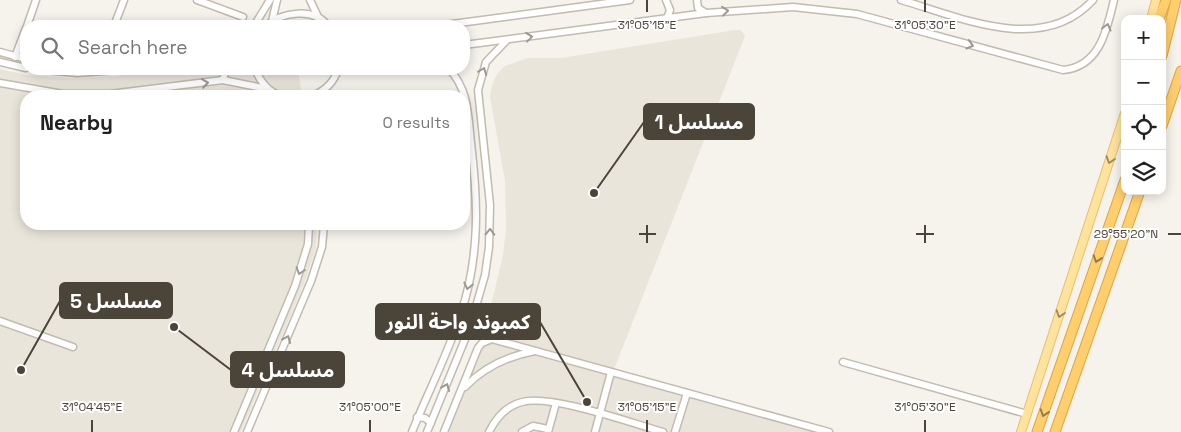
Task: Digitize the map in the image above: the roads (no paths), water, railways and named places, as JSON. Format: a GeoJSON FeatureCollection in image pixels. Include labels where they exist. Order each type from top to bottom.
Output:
{"type":"FeatureCollection","features":[{"type":"Feature","properties":{"kind":"highway"},"geometry":{"type":"LineString","coordinates":[[1161,15],[1166,0]]}},
{"type":"Feature","properties":{"kind":"highway"},"geometry":{"type":"LineString","coordinates":[[1166,40],[1176,0]]}},
{"type":"Feature","properties":{"kind":"highway"},"geometry":{"type":"LineString","coordinates":[[1166,114],[1181,71]]}},
{"type":"Feature","properties":{"kind":"highway"},"geometry":{"type":"LineString","coordinates":[[1037,432],[1121,191]]}},
{"type":"Feature","properties":{"kind":"highway"},"geometry":{"type":"LineString","coordinates":[[1055,432],[1139,195]]}},
{"type":"Feature","properties":{"kind":"main road"},"geometry":{"type":"LineString","coordinates":[[1152,15],[1156,0]]}},
{"type":"Feature","properties":{"kind":"main road"},"geometry":{"type":"LineString","coordinates":[[1021,432],[1121,125]]}},
{"type":"Feature","properties":{"kind":"street"},"geometry":{"type":"LineString","coordinates":[[29,20],[36,0]]}},
{"type":"Feature","properties":{"kind":"street"},"geometry":{"type":"LineString","coordinates":[[116,20],[124,0]]}},
{"type":"Feature","properties":{"kind":"street"},"geometry":{"type":"LineString","coordinates":[[198,0],[243,17]]}},
{"type":"Feature","properties":{"kind":"street"},"geometry":{"type":"LineString","coordinates":[[258,20],[270,0]]}},
{"type":"Feature","properties":{"kind":"street"},"geometry":{"type":"LineString","coordinates":[[272,20],[277,0]]}},
{"type":"Feature","properties":{"kind":"street"},"geometry":{"type":"LineString","coordinates":[[310,0],[322,20]]}},
{"type":"Feature","properties":{"kind":"street"},"geometry":{"type":"LineString","coordinates":[[470,22],[630,0]]}},
{"type":"Feature","properties":{"kind":"street"},"geometry":{"type":"LineString","coordinates":[[666,0],[670,10],[667,19]]}},
{"type":"Feature","properties":{"kind":"street"},"geometry":{"type":"LineString","coordinates":[[697,0],[698,8],[706,13]]}},
{"type":"Feature","properties":{"kind":"street"},"geometry":{"type":"LineString","coordinates":[[901,0],[994,27],[1015,30],[1055,23],[1076,14],[1093,0]]}},
{"type":"Feature","properties":{"kind":"street"},"geometry":{"type":"LineString","coordinates":[[470,45],[706,13],[793,7],[847,12],[1063,70],[1083,64],[1098,48],[1106,33],[1114,0]]}},
{"type":"Feature","properties":{"kind":"street"},"geometry":{"type":"LineString","coordinates":[[274,20],[287,14],[304,14],[317,20]]}},
{"type":"Feature","properties":{"kind":"street"},"geometry":{"type":"LineString","coordinates":[[427,432],[473,318],[487,261],[490,191],[479,100],[482,71],[492,54],[507,40]]}},
{"type":"Feature","properties":{"kind":"street"},"geometry":{"type":"LineString","coordinates":[[15,57],[20,44]]}},
{"type":"Feature","properties":{"kind":"street"},"geometry":{"type":"LineString","coordinates":[[0,52],[20,58]]}},
{"type":"Feature","properties":{"kind":"street"},"geometry":{"type":"LineString","coordinates":[[0,62],[20,67]]}},
{"type":"Feature","properties":{"kind":"street"},"geometry":{"type":"LineString","coordinates":[[223,80],[224,75]]}},
{"type":"Feature","properties":{"kind":"street"},"geometry":{"type":"LineString","coordinates":[[258,75],[268,89]]}},
{"type":"Feature","properties":{"kind":"street"},"geometry":{"type":"LineString","coordinates":[[325,90],[336,75]]}},
{"type":"Feature","properties":{"kind":"street"},"geometry":{"type":"LineString","coordinates":[[454,75],[463,90]]}},
{"type":"Feature","properties":{"kind":"street"},"geometry":{"type":"LineString","coordinates":[[142,90],[223,80],[268,89]]}},
{"type":"Feature","properties":{"kind":"street"},"geometry":{"type":"LineString","coordinates":[[0,84],[38,90]]}},
{"type":"Feature","properties":{"kind":"street"},"geometry":{"type":"LineString","coordinates":[[470,100],[474,98],[479,100]]}},
{"type":"Feature","properties":{"kind":"street"},"geometry":{"type":"LineString","coordinates":[[412,432],[457,325],[466,298],[474,256],[476,197],[470,133]]}},
{"type":"Feature","properties":{"kind":"street"},"geometry":{"type":"LineString","coordinates":[[234,432],[302,267],[309,230]]}},
{"type":"Feature","properties":{"kind":"street"},"geometry":{"type":"LineString","coordinates":[[247,432],[319,259],[323,230]]}},
{"type":"Feature","properties":{"kind":"street"},"geometry":{"type":"LineString","coordinates":[[0,321],[73,348]]}},
{"type":"Feature","properties":{"kind":"street"},"geometry":{"type":"LineString","coordinates":[[444,432],[478,348],[487,340],[498,340],[829,432]]}},
{"type":"Feature","properties":{"kind":"street"},"geometry":{"type":"LineString","coordinates":[[462,390],[494,364],[536,351]]}},
{"type":"Feature","properties":{"kind":"street"},"geometry":{"type":"LineString","coordinates":[[843,362],[1027,414]]}},
{"type":"Feature","properties":{"kind":"street"},"geometry":{"type":"LineString","coordinates":[[595,432],[611,372]]}},
{"type":"Feature","properties":{"kind":"street"},"geometry":{"type":"LineString","coordinates":[[257,376],[262,381],[269,381]]}},
{"type":"Feature","properties":{"kind":"street"},"geometry":{"type":"LineString","coordinates":[[675,432],[687,393]]}},
{"type":"Feature","properties":{"kind":"street"},"geometry":{"type":"LineString","coordinates":[[249,396],[257,396],[261,400]]}},
{"type":"Feature","properties":{"kind":"street"},"geometry":{"type":"LineString","coordinates":[[425,399],[429,405],[438,405]]}},
{"type":"Feature","properties":{"kind":"street"},"geometry":{"type":"LineString","coordinates":[[489,432],[500,415],[514,404],[535,400],[600,414],[663,432]]}},
{"type":"Feature","properties":{"kind":"street"},"geometry":{"type":"LineString","coordinates":[[522,432],[532,426],[548,431],[556,403]]}},
{"type":"Feature","properties":{"kind":"street"},"geometry":{"type":"LineString","coordinates":[[418,417],[425,418],[431,423]]}},
{"type":"Feature","properties":{"kind":"place","name":"مسلسل 1"},"geometry":{"type":"Point","coordinates":[594,193]}},
{"type":"Feature","properties":{"kind":"place","name":"مسلسل 4"},"geometry":{"type":"Point","coordinates":[174,327]}},
{"type":"Feature","properties":{"kind":"place","name":"مسلسل 5"},"geometry":{"type":"Point","coordinates":[21,370]}},
{"type":"Feature","properties":{"kind":"place","name":"كمبوند واحة النور"},"geometry":{"type":"Point","coordinates":[587,402]}}]}
